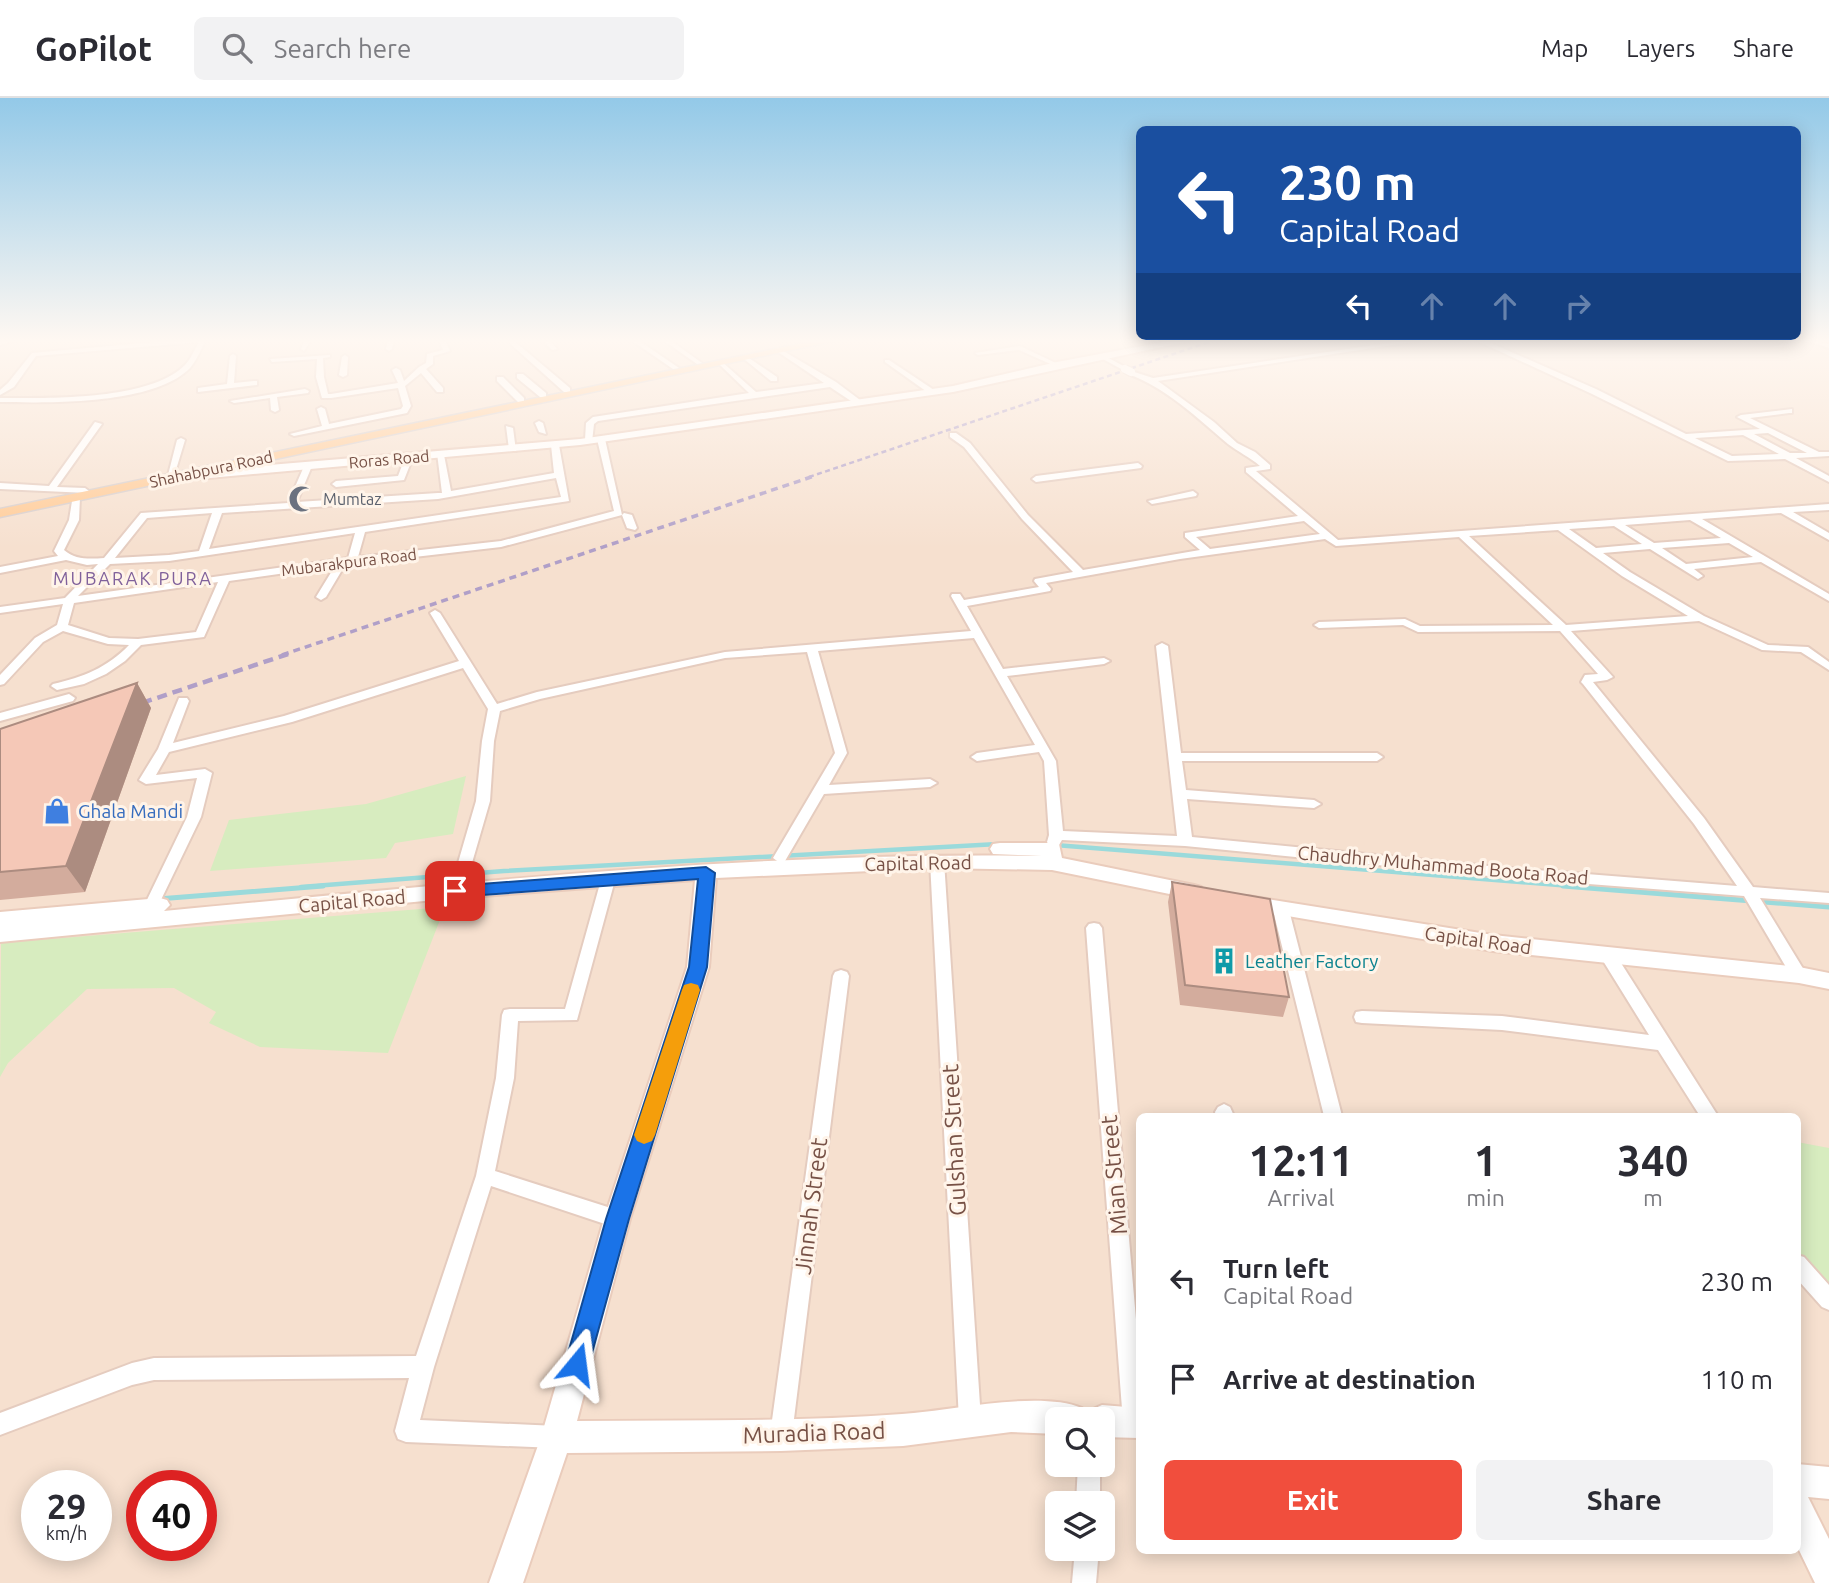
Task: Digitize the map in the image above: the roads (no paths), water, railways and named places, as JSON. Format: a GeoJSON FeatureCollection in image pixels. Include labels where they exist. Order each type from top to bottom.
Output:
{"type":"FeatureCollection","features":[{"type":"Feature","properties":{"kind":"main road"},"geometry":{"type":"LineString","coordinates":[[170,475],[477,409]]}},
{"type":"Feature","properties":{"kind":"main road","name":"Shahabpura Road"},"geometry":{"type":"LineString","coordinates":[[0,511],[484,409]]}},
{"type":"Feature","properties":{"kind":"street"},"geometry":{"type":"LineString","coordinates":[[321,409],[325,423]]}},
{"type":"Feature","properties":{"kind":"street"},"geometry":{"type":"LineString","coordinates":[[294,434],[325,423],[399,413],[403,409]]}},
{"type":"Feature","properties":{"kind":"street"},"geometry":{"type":"LineString","coordinates":[[595,440],[590,423],[596,419],[660,409]]}},
{"type":"Feature","properties":{"kind":"street","name":"Roras Road"},"geometry":{"type":"LineString","coordinates":[[170,475],[555,445],[815,409]]}},
{"type":"Feature","properties":{"kind":"street"},"geometry":{"type":"LineString","coordinates":[[1191,409],[1234,446],[1252,454],[1267,467],[1249,470],[1325,537],[1340,543],[1829,506]]}},
{"type":"Feature","properties":{"kind":"street"},"geometry":{"type":"LineString","coordinates":[[1629,409],[1731,459],[1829,454]]}},
{"type":"Feature","properties":{"kind":"street"},"geometry":{"type":"LineString","coordinates":[[1788,411],[1742,416],[1817,455]]}},
{"type":"Feature","properties":{"kind":"street"},"geometry":{"type":"LineString","coordinates":[[51,489],[98,424]]}},
{"type":"Feature","properties":{"kind":"street"},"geometry":{"type":"LineString","coordinates":[[509,428],[513,449]]}},
{"type":"Feature","properties":{"kind":"street"},"geometry":{"type":"LineString","coordinates":[[1687,436],[1770,431]]}},
{"type":"Feature","properties":{"kind":"street"},"geometry":{"type":"LineString","coordinates":[[1744,433],[1829,479]]}},
{"type":"Feature","properties":{"kind":"street"},"geometry":{"type":"LineString","coordinates":[[953,435],[967,445],[1025,517],[1080,573]]}},
{"type":"Feature","properties":{"kind":"street"},"geometry":{"type":"LineString","coordinates":[[170,475],[181,440]]}},
{"type":"Feature","properties":{"kind":"street","name":"Mubarakpura Road"},"geometry":{"type":"LineString","coordinates":[[0,610],[347,561],[501,544],[619,513],[595,440]]}},
{"type":"Feature","properties":{"kind":"street"},"geometry":{"type":"LineString","coordinates":[[0,570],[66,557],[106,562],[203,553],[566,499],[555,445]]}},
{"type":"Feature","properties":{"kind":"street"},"geometry":{"type":"LineString","coordinates":[[440,455],[447,494]]}},
{"type":"Feature","properties":{"kind":"street"},"geometry":{"type":"LineString","coordinates":[[337,485],[401,478],[409,457]]}},
{"type":"Feature","properties":{"kind":"street"},"geometry":{"type":"LineString","coordinates":[[291,506],[308,466]]}},
{"type":"Feature","properties":{"kind":"street"},"geometry":{"type":"LineString","coordinates":[[1036,479],[1138,466]]}},
{"type":"Feature","properties":{"kind":"street"},"geometry":{"type":"LineString","coordinates":[[0,682],[6,670],[39,640],[62,627],[70,598],[106,562],[144,515],[447,494],[559,475]]}},
{"type":"Feature","properties":{"kind":"street"},"geometry":{"type":"LineString","coordinates":[[0,486],[80,494],[74,520],[59,551],[66,557]]}},
{"type":"Feature","properties":{"kind":"street"},"geometry":{"type":"LineString","coordinates":[[1152,501],[1193,494]]}},
{"type":"Feature","properties":{"kind":"street"},"geometry":{"type":"LineString","coordinates":[[203,553],[218,510]]}},
{"type":"Feature","properties":{"kind":"street"},"geometry":{"type":"LineString","coordinates":[[1783,510],[1829,537]]}},
{"type":"Feature","properties":{"kind":"street"},"geometry":{"type":"LineString","coordinates":[[626,514],[632,528]]}},
{"type":"Feature","properties":{"kind":"street"},"geometry":{"type":"LineString","coordinates":[[1692,517],[1829,598]]}},
{"type":"Feature","properties":{"kind":"street"},"geometry":{"type":"LineString","coordinates":[[1208,551],[1188,535],[1305,518]]}},
{"type":"Feature","properties":{"kind":"street"},"geometry":{"type":"LineString","coordinates":[[1616,523],[1698,576]]}},
{"type":"Feature","properties":{"kind":"street"},"geometry":{"type":"LineString","coordinates":[[1562,528],[1626,574],[1700,618],[1766,648],[1804,649],[1829,667]]}},
{"type":"Feature","properties":{"kind":"street"},"geometry":{"type":"LineString","coordinates":[[321,597],[347,561],[361,530]]}},
{"type":"Feature","properties":{"kind":"street"},"geometry":{"type":"LineString","coordinates":[[1462,535],[1563,628],[1607,677],[1589,677],[1587,682],[1699,821],[1748,891],[1799,975]]}},
{"type":"Feature","properties":{"kind":"street"},"geometry":{"type":"LineString","coordinates":[[0,919],[151,906],[458,886],[780,858],[1053,849],[1050,761],[959,600],[1046,589],[1039,581],[1080,573],[1208,551],[1325,537]]}},
{"type":"Feature","properties":{"kind":"street"},"geometry":{"type":"LineString","coordinates":[[1595,551],[1730,540]]}},
{"type":"Feature","properties":{"kind":"street"},"geometry":{"type":"LineString","coordinates":[[1684,567],[1764,559]]}},
{"type":"Feature","properties":{"kind":"street"},"geometry":{"type":"LineString","coordinates":[[62,627],[108,641],[138,642],[200,635],[225,578]]}},
{"type":"Feature","properties":{"kind":"street"},"geometry":{"type":"LineString","coordinates":[[435,613],[494,709],[488,741],[483,802],[458,886]]}},
{"type":"Feature","properties":{"kind":"street"},"geometry":{"type":"LineString","coordinates":[[1320,625],[1405,622],[1418,629],[1563,628],[1700,618]]}},
{"type":"Feature","properties":{"kind":"street"},"geometry":{"type":"LineString","coordinates":[[494,709],[537,696],[725,655],[978,634]]}},
{"type":"Feature","properties":{"kind":"street"},"geometry":{"type":"LineString","coordinates":[[57,686],[71,685],[108,669],[124,658],[138,642]]}},
{"type":"Feature","properties":{"kind":"street"},"geometry":{"type":"LineString","coordinates":[[1162,646],[1185,841]]}},
{"type":"Feature","properties":{"kind":"street"},"geometry":{"type":"LineString","coordinates":[[780,858],[841,752],[812,649]]}},
{"type":"Feature","properties":{"kind":"street"},"geometry":{"type":"LineString","coordinates":[[1000,673],[1104,661]]}},
{"type":"Feature","properties":{"kind":"street"},"geometry":{"type":"LineString","coordinates":[[163,750],[288,719],[466,663]]}},
{"type":"Feature","properties":{"kind":"street"},"geometry":{"type":"LineString","coordinates":[[0,717],[69,698]]}},
{"type":"Feature","properties":{"kind":"street"},"geometry":{"type":"LineString","coordinates":[[151,906],[194,817],[205,774],[146,780],[163,750],[183,701]]}},
{"type":"Feature","properties":{"kind":"street"},"geometry":{"type":"LineString","coordinates":[[977,757],[1042,748]]}},
{"type":"Feature","properties":{"kind":"street"},"geometry":{"type":"LineString","coordinates":[[1175,757],[1377,757]]}},
{"type":"Feature","properties":{"kind":"street"},"geometry":{"type":"LineString","coordinates":[[818,790],[930,783]]}},
{"type":"Feature","properties":{"kind":"street"},"geometry":{"type":"LineString","coordinates":[[1179,794],[1314,804]]}},
{"type":"Feature","properties":{"kind":"street","name":"Chaudhry Muhammad Boota Road"},"geometry":{"type":"LineString","coordinates":[[1053,849],[1185,841],[1499,872],[1829,898]]}},
{"type":"Feature","properties":{"kind":"street","name":"Capital Road"},"geometry":{"type":"LineString","coordinates":[[0,934],[458,886],[706,873],[780,858],[937,861],[1053,849],[1221,898],[1281,910],[1493,943],[1799,975],[1829,981]]}},
{"type":"Feature","properties":{"kind":"street","name":"Gulshan Street"},"geometry":{"type":"LineString","coordinates":[[937,861],[970,1420]]}},
{"type":"Feature","properties":{"kind":"street"},"geometry":{"type":"LineString","coordinates":[[506,1583],[557,1437],[617,1219],[698,967],[706,873]]}},
{"type":"Feature","properties":{"kind":"street"},"geometry":{"type":"LineString","coordinates":[[557,1437],[405,1431],[485,1176],[505,1078],[510,1015],[571,1015],[608,880]]}},
{"type":"Feature","properties":{"kind":"street"},"geometry":{"type":"LineString","coordinates":[[1281,910],[1332,1113]]}},
{"type":"Feature","properties":{"kind":"street","name":"Mian Street"},"geometry":{"type":"LineString","coordinates":[[1094,928],[1136,1411]]}},
{"type":"Feature","properties":{"kind":"street"},"geometry":{"type":"LineString","coordinates":[[1608,956],[1707,1113]]}},
{"type":"Feature","properties":{"kind":"street","name":"Jinnah Street"},"geometry":{"type":"LineString","coordinates":[[781,1435],[841,976]]}},
{"type":"Feature","properties":{"kind":"street"},"geometry":{"type":"LineString","coordinates":[[1362,1017],[1502,1023],[1663,1044]]}},
{"type":"Feature","properties":{"kind":"street"},"geometry":{"type":"LineString","coordinates":[[485,1176],[617,1219]]}},
{"type":"Feature","properties":{"kind":"street"},"geometry":{"type":"LineString","coordinates":[[1801,1268],[1829,1300]]}},
{"type":"Feature","properties":{"kind":"street"},"geometry":{"type":"LineString","coordinates":[[0,1424],[132,1374],[154,1369],[423,1367]]}},
{"type":"Feature","properties":{"kind":"street","name":"Muradia Road"},"geometry":{"type":"LineString","coordinates":[[557,1437],[781,1435],[903,1430],[1011,1417],[1045,1418]]}},
{"type":"Feature","properties":{"kind":"street"},"geometry":{"type":"LineString","coordinates":[[1115,1422],[1136,1423]]}},
{"type":"Feature","properties":{"kind":"street"},"geometry":{"type":"LineString","coordinates":[[1801,1480],[1829,1483]]}},
{"type":"Feature","properties":{"kind":"street"},"geometry":{"type":"LineString","coordinates":[[1801,1517],[1829,1575]]}},
{"type":"Feature","properties":{"kind":"street"},"geometry":{"type":"LineString","coordinates":[[1084,1583],[1086,1561]]}},
{"type":"Feature","properties":{"kind":"waterway"},"geometry":{"type":"LineString","coordinates":[[301,887],[504,871],[998,844]]}},
{"type":"Feature","properties":{"kind":"waterway"},"geometry":{"type":"LineString","coordinates":[[1055,845],[1584,887]]}},
{"type":"Feature","properties":{"kind":"waterway"},"geometry":{"type":"LineString","coordinates":[[158,899],[323,886]]}},
{"type":"Feature","properties":{"kind":"waterway"},"geometry":{"type":"LineString","coordinates":[[1563,886],[1829,907]]}},
{"type":"Feature","properties":{"kind":"railway"},"geometry":{"type":"LineString","coordinates":[[809,477],[1010,409]]}},
{"type":"Feature","properties":{"kind":"railway"},"geometry":{"type":"LineString","coordinates":[[282,655],[814,476]]}},
{"type":"Feature","properties":{"kind":"railway"},"geometry":{"type":"LineString","coordinates":[[127,708],[288,654]]}},
{"type":"Feature","properties":{"kind":"place","name":"Mumtaz"},"geometry":{"type":"Point","coordinates":[302,499]}},
{"type":"Feature","properties":{"kind":"place","name":"Ghala Mandi"},"geometry":{"type":"Point","coordinates":[57,811]}},
{"type":"Feature","properties":{"kind":"place","name":"Leather Factory"},"geometry":{"type":"Point","coordinates":[1224,961]}},
{"type":"Feature","properties":{"kind":"district","name":"MUBARAK PURA"},"geometry":{"type":"Point","coordinates":[133,579]}}]}
